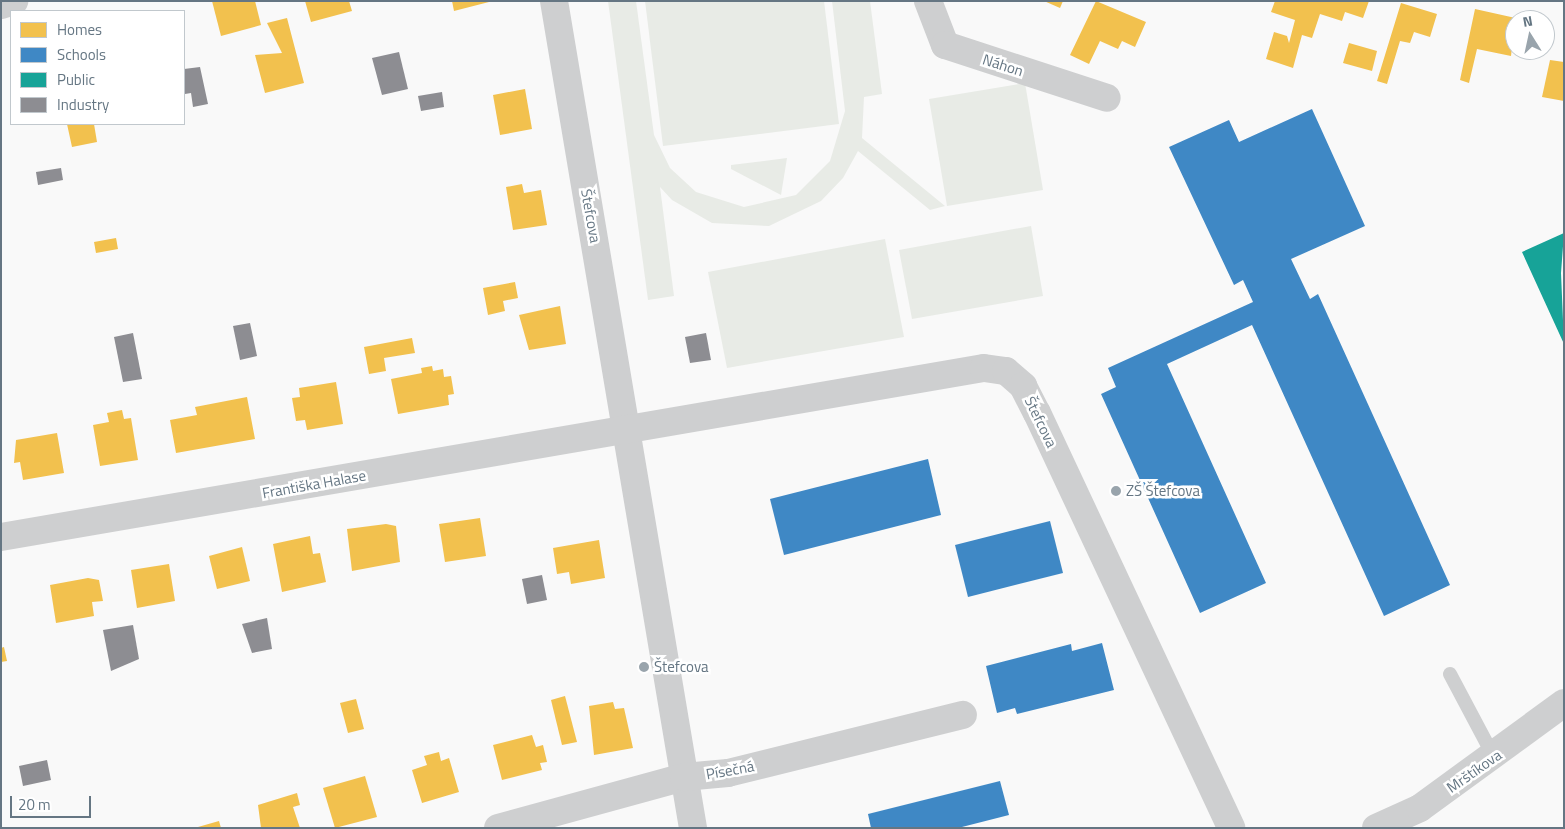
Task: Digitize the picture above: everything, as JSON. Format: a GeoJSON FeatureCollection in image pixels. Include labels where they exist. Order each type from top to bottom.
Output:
{"type":"FeatureCollection","features":[{"type":"Feature","properties":{"kind":"street"},"geometry":{"type":"LineString","coordinates":[[1,5],[14,1]]}},
{"type":"Feature","properties":{"kind":"street","name":"Štefcova"},"geometry":{"type":"LineString","coordinates":[[554,1],[628,431],[693,828]]}},
{"type":"Feature","properties":{"kind":"street","name":"Náhon"},"geometry":{"type":"LineString","coordinates":[[928,1],[945,45],[1107,98]]}},
{"type":"Feature","properties":{"kind":"street","name":"Štefcova"},"geometry":{"type":"LineString","coordinates":[[628,431],[984,368],[1006,371],[1023,386],[1037,413],[1232,828]]}},
{"type":"Feature","properties":{"kind":"street","name":"Františka Halase"},"geometry":{"type":"LineString","coordinates":[[1,537],[628,431]]}},
{"type":"Feature","properties":{"kind":"street","name":"Mrštíkova"},"geometry":{"type":"LineString","coordinates":[[1376,828],[1420,808],[1494,757],[1564,703]]}},
{"type":"Feature","properties":{"kind":"street","name":"Písečná"},"geometry":{"type":"LineString","coordinates":[[498,828],[684,777],[728,772],[963,715]]}},
{"type":"Feature","properties":{"kind":"lane"},"geometry":{"type":"LineString","coordinates":[[1450,674],[1494,757]]}},
{"type":"Feature","properties":{"kind":"shaded area"},"geometry":{"type":"Polygon","coordinates":[[[608,1],[636,1],[654,135],[670,168],[696,192],[744,207],[796,195],[830,161],[845,111],[832,1],[870,1],[882,94],[864,97],[862,138],[945,206],[930,210],[858,151],[843,178],[821,201],[769,226],[712,223],[672,200],[660,187],[674,296],[648,300],[608,1]]]}},
{"type":"Feature","properties":{"kind":"shaded area"},"geometry":{"type":"Polygon","coordinates":[[[645,1],[824,1],[839,124],[663,146],[645,1]]]}},
{"type":"Feature","properties":{"kind":"shaded area"},"geometry":{"type":"Polygon","coordinates":[[[1025,83],[1043,190],[947,206],[929,99],[1025,83]]]}},
{"type":"Feature","properties":{"kind":"shaded area"},"geometry":{"type":"Polygon","coordinates":[[[787,158],[781,195],[731,169],[731,165],[787,158]]]}},
{"type":"Feature","properties":{"kind":"shaded area"},"geometry":{"type":"Polygon","coordinates":[[[1031,226],[1043,296],[912,319],[899,250],[1031,226]]]}},
{"type":"Feature","properties":{"kind":"shaded area"},"geometry":{"type":"Polygon","coordinates":[[[885,239],[904,337],[727,368],[708,272],[885,239]]]}},
{"type":"Feature","properties":{"kind":"building: Homes"},"geometry":{"type":"Polygon","coordinates":[[[212,1],[255,1],[261,25],[221,36],[212,1]]]}},
{"type":"Feature","properties":{"kind":"building: Homes"},"geometry":{"type":"Polygon","coordinates":[[[305,1],[349,1],[352,11],[311,22],[305,1]]]}},
{"type":"Feature","properties":{"kind":"building: Homes"},"geometry":{"type":"Polygon","coordinates":[[[452,1],[489,1],[489,2],[454,11],[452,1]]]}},
{"type":"Feature","properties":{"kind":"building: Homes"},"geometry":{"type":"Polygon","coordinates":[[[1044,1],[1063,1],[1060,8],[1044,1]]]}},
{"type":"Feature","properties":{"kind":"building: Homes"},"geometry":{"type":"Polygon","coordinates":[[[1096,1],[1146,22],[1135,47],[1122,41],[1118,49],[1100,41],[1089,64],[1070,55],[1096,1]]]}},
{"type":"Feature","properties":{"kind":"building: Homes"},"geometry":{"type":"Polygon","coordinates":[[[1275,1],[1369,1],[1363,18],[1345,12],[1342,21],[1320,14],[1312,38],[1302,35],[1293,68],[1266,59],[1274,32],[1287,36],[1289,43],[1295,20],[1271,12],[1275,1]]]}},
{"type":"Feature","properties":{"kind":"building: Homes"},"geometry":{"type":"Polygon","coordinates":[[[1401,3],[1437,14],[1430,37],[1414,32],[1410,43],[1400,41],[1387,84],[1377,81],[1401,3]]]}},
{"type":"Feature","properties":{"kind":"building: Homes"},"geometry":{"type":"Polygon","coordinates":[[[1475,9],[1505,16],[1505,55],[1477,49],[1469,83],[1460,80],[1475,9]]]}},
{"type":"Feature","properties":{"kind":"building: Homes"},"geometry":{"type":"Polygon","coordinates":[[[287,18],[304,83],[265,93],[255,55],[282,53],[267,23],[287,18]]]}},
{"type":"Feature","properties":{"kind":"building: Homes"},"geometry":{"type":"Polygon","coordinates":[[[1349,43],[1377,51],[1372,71],[1343,63],[1349,43]]]}},
{"type":"Feature","properties":{"kind":"building: Homes"},"geometry":{"type":"Polygon","coordinates":[[[1550,60],[1564,62],[1564,101],[1542,97],[1550,60]]]}},
{"type":"Feature","properties":{"kind":"building: Homes"},"geometry":{"type":"Polygon","coordinates":[[[525,89],[532,129],[500,135],[493,95],[525,89]]]}},
{"type":"Feature","properties":{"kind":"building: Homes"},"geometry":{"type":"Polygon","coordinates":[[[67,125],[94,125],[97,142],[72,147],[67,125]]]}},
{"type":"Feature","properties":{"kind":"building: Homes"},"geometry":{"type":"Polygon","coordinates":[[[522,184],[524,193],[541,190],[547,225],[513,230],[506,187],[522,184]]]}},
{"type":"Feature","properties":{"kind":"building: Homes"},"geometry":{"type":"Polygon","coordinates":[[[116,238],[118,249],[96,253],[94,242],[116,238]]]}},
{"type":"Feature","properties":{"kind":"building: Homes"},"geometry":{"type":"Polygon","coordinates":[[[515,282],[518,298],[503,301],[505,311],[488,315],[483,288],[515,282]]]}},
{"type":"Feature","properties":{"kind":"building: Homes"},"geometry":{"type":"Polygon","coordinates":[[[560,306],[566,344],[529,350],[519,315],[560,306]]]}},
{"type":"Feature","properties":{"kind":"building: Homes"},"geometry":{"type":"Polygon","coordinates":[[[412,338],[415,353],[384,358],[386,371],[369,374],[364,347],[412,338]]]}},
{"type":"Feature","properties":{"kind":"building: Homes"},"geometry":{"type":"Polygon","coordinates":[[[432,366],[433,371],[443,369],[444,377],[451,376],[454,394],[448,395],[449,405],[398,414],[391,379],[422,373],[421,368],[432,366]]]}},
{"type":"Feature","properties":{"kind":"building: Homes"},"geometry":{"type":"Polygon","coordinates":[[[336,382],[343,424],[307,430],[305,420],[296,421],[292,398],[300,397],[299,388],[336,382]]]}},
{"type":"Feature","properties":{"kind":"building: Homes"},"geometry":{"type":"Polygon","coordinates":[[[247,397],[255,439],[176,453],[170,420],[197,415],[195,407],[247,397]]]}},
{"type":"Feature","properties":{"kind":"building: Homes"},"geometry":{"type":"Polygon","coordinates":[[[122,410],[124,419],[131,418],[138,460],[100,466],[93,425],[109,422],[107,413],[122,410]]]}},
{"type":"Feature","properties":{"kind":"building: Homes"},"geometry":{"type":"Polygon","coordinates":[[[57,433],[64,473],[23,480],[20,462],[14,463],[16,440],[57,433]]]}},
{"type":"Feature","properties":{"kind":"building: Homes"},"geometry":{"type":"Polygon","coordinates":[[[480,518],[486,556],[445,562],[439,524],[480,518]]]}},
{"type":"Feature","properties":{"kind":"building: Homes"},"geometry":{"type":"Polygon","coordinates":[[[386,524],[396,526],[400,562],[352,571],[347,529],[386,524]]]}},
{"type":"Feature","properties":{"kind":"building: Homes"},"geometry":{"type":"Polygon","coordinates":[[[310,536],[313,554],[320,553],[326,582],[282,592],[273,544],[310,536]]]}},
{"type":"Feature","properties":{"kind":"building: Homes"},"geometry":{"type":"Polygon","coordinates":[[[599,540],[605,578],[571,584],[569,572],[557,574],[553,548],[599,540]]]}},
{"type":"Feature","properties":{"kind":"building: Homes"},"geometry":{"type":"Polygon","coordinates":[[[242,547],[250,581],[217,589],[209,556],[242,547]]]}},
{"type":"Feature","properties":{"kind":"building: Homes"},"geometry":{"type":"Polygon","coordinates":[[[169,564],[175,601],[137,608],[131,570],[169,564]]]}},
{"type":"Feature","properties":{"kind":"building: Homes"},"geometry":{"type":"Polygon","coordinates":[[[88,578],[99,580],[103,601],[92,602],[94,616],[56,623],[50,585],[88,578]]]}},
{"type":"Feature","properties":{"kind":"building: Homes"},"geometry":{"type":"Polygon","coordinates":[[[4,647],[7,661],[1,662],[1,648],[4,647]]]}},
{"type":"Feature","properties":{"kind":"building: Homes"},"geometry":{"type":"Polygon","coordinates":[[[565,696],[577,742],[562,745],[551,700],[565,696]]]}},
{"type":"Feature","properties":{"kind":"building: Homes"},"geometry":{"type":"Polygon","coordinates":[[[356,699],[364,729],[348,733],[340,703],[356,699]]]}},
{"type":"Feature","properties":{"kind":"building: Homes"},"geometry":{"type":"Polygon","coordinates":[[[613,702],[615,709],[624,708],[633,748],[594,755],[589,706],[613,702]]]}},
{"type":"Feature","properties":{"kind":"building: Homes"},"geometry":{"type":"Polygon","coordinates":[[[532,735],[536,747],[543,745],[547,762],[540,763],[542,770],[502,780],[493,745],[532,735]]]}},
{"type":"Feature","properties":{"kind":"building: Homes"},"geometry":{"type":"Polygon","coordinates":[[[439,752],[441,761],[449,758],[459,792],[422,803],[412,770],[427,765],[424,756],[439,752]]]}},
{"type":"Feature","properties":{"kind":"building: Homes"},"geometry":{"type":"Polygon","coordinates":[[[365,776],[377,817],[335,828],[323,788],[365,776]]]}},
{"type":"Feature","properties":{"kind":"building: Homes"},"geometry":{"type":"Polygon","coordinates":[[[297,793],[300,805],[293,807],[300,828],[261,828],[258,805],[297,793]]]}},
{"type":"Feature","properties":{"kind":"building: Homes"},"geometry":{"type":"Polygon","coordinates":[[[219,821],[221,828],[198,828],[198,827],[219,821]]]}},
{"type":"Feature","properties":{"kind":"building: Schools"},"geometry":{"type":"Polygon","coordinates":[[[1312,109],[1365,226],[1291,259],[1310,299],[1318,294],[1450,585],[1384,616],[1252,325],[1167,364],[1266,583],[1200,613],[1101,394],[1116,387],[1108,368],[1253,302],[1243,280],[1234,285],[1169,147],[1229,120],[1239,142],[1312,109]]]}},
{"type":"Feature","properties":{"kind":"building: Schools"},"geometry":{"type":"Polygon","coordinates":[[[928,459],[941,515],[784,555],[770,499],[928,459]]]}},
{"type":"Feature","properties":{"kind":"building: Schools"},"geometry":{"type":"Polygon","coordinates":[[[1050,521],[1063,573],[968,597],[955,545],[1050,521]]]}},
{"type":"Feature","properties":{"kind":"building: Schools"},"geometry":{"type":"Polygon","coordinates":[[[1102,643],[1114,690],[1017,714],[1015,708],[997,713],[986,666],[1071,644],[1072,651],[1102,643]]]}},
{"type":"Feature","properties":{"kind":"building: Schools"},"geometry":{"type":"Polygon","coordinates":[[[1000,781],[1009,815],[958,828],[871,828],[868,814],[1000,781]]]}},
{"type":"Feature","properties":{"kind":"building: Public"},"geometry":{"type":"Polygon","coordinates":[[[1564,233],[1561,273],[1564,344],[1522,252],[1564,233]]]}},
{"type":"Feature","properties":{"kind":"building: Industry"},"geometry":{"type":"Polygon","coordinates":[[[399,52],[408,89],[382,95],[372,58],[399,52]]]}},
{"type":"Feature","properties":{"kind":"building: Industry"},"geometry":{"type":"Polygon","coordinates":[[[200,67],[208,104],[193,107],[191,93],[185,94],[185,69],[200,67]]]}},
{"type":"Feature","properties":{"kind":"building: Industry"},"geometry":{"type":"Polygon","coordinates":[[[442,92],[444,107],[421,111],[418,96],[442,92]]]}},
{"type":"Feature","properties":{"kind":"building: Industry"},"geometry":{"type":"Polygon","coordinates":[[[61,168],[63,180],[38,185],[36,172],[61,168]]]}},
{"type":"Feature","properties":{"kind":"building: Industry"},"geometry":{"type":"Polygon","coordinates":[[[250,323],[257,356],[240,360],[233,326],[250,323]]]}},
{"type":"Feature","properties":{"kind":"building: Industry"},"geometry":{"type":"Polygon","coordinates":[[[133,333],[142,379],[123,382],[114,337],[133,333]]]}},
{"type":"Feature","properties":{"kind":"building: Industry"},"geometry":{"type":"Polygon","coordinates":[[[706,333],[711,360],[690,363],[685,337],[706,333]]]}},
{"type":"Feature","properties":{"kind":"building: Industry"},"geometry":{"type":"Polygon","coordinates":[[[542,575],[547,600],[527,604],[522,579],[542,575]]]}},
{"type":"Feature","properties":{"kind":"building: Industry"},"geometry":{"type":"Polygon","coordinates":[[[267,618],[272,649],[252,653],[242,624],[267,618]]]}},
{"type":"Feature","properties":{"kind":"building: Industry"},"geometry":{"type":"Polygon","coordinates":[[[133,625],[139,659],[111,671],[103,630],[133,625]]]}},
{"type":"Feature","properties":{"kind":"building: Industry"},"geometry":{"type":"Polygon","coordinates":[[[47,760],[51,780],[23,786],[19,766],[47,760]]]}},
{"type":"Feature","properties":{"kind":"place","name":"ZŠ Štefcova"},"geometry":{"type":"Point","coordinates":[1116,491]}},
{"type":"Feature","properties":{"kind":"place","name":"Štefcova"},"geometry":{"type":"Point","coordinates":[644,667]}}]}
